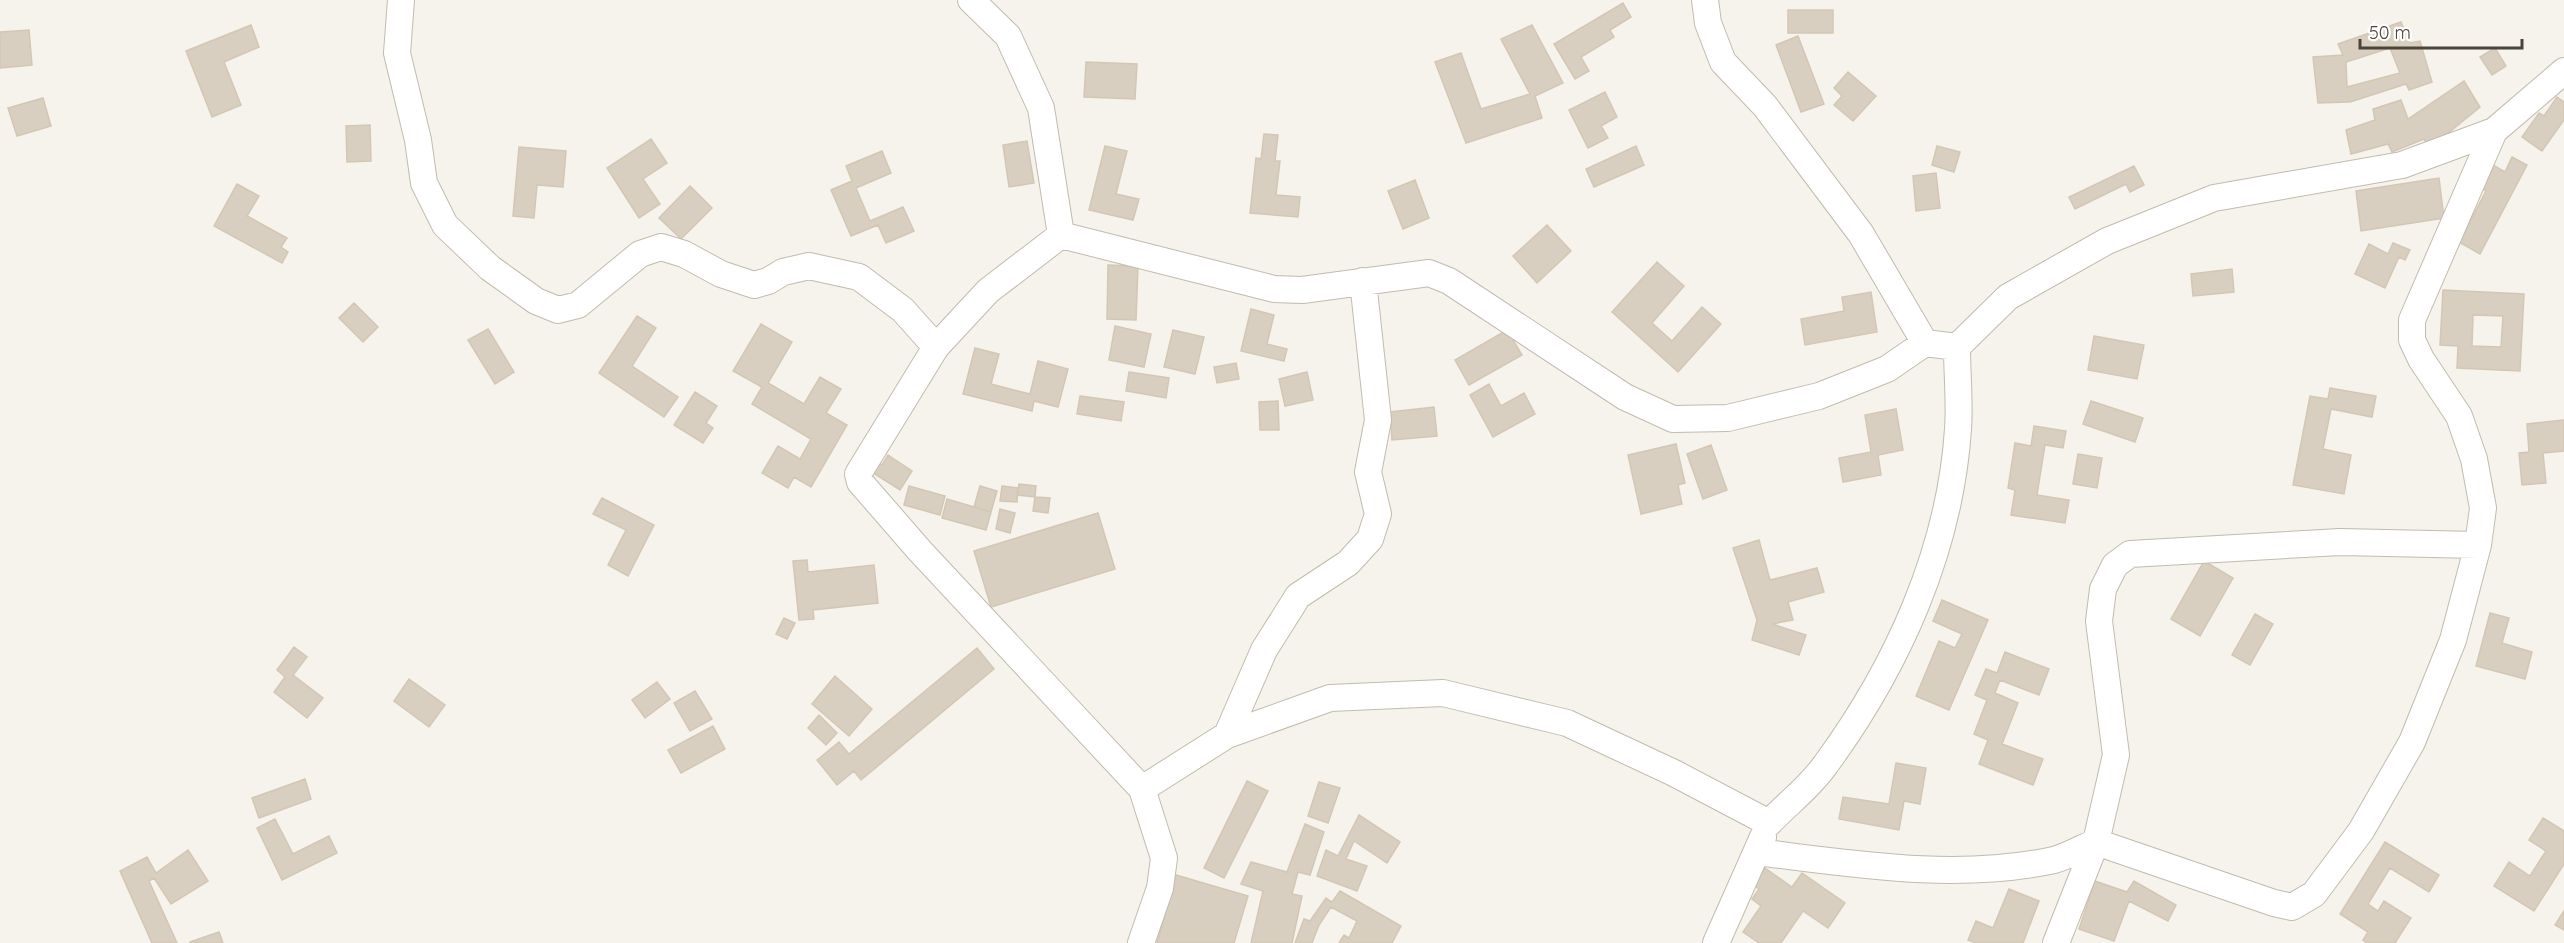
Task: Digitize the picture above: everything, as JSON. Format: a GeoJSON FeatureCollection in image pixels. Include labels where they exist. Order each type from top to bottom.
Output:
{"type":"FeatureCollection","features":[{"type":"Feature","properties":{"kind":"street"},"geometry":{"type":"LineString","coordinates":[[401,0],[398,54],[418,140],[424,183],[446,225],[490,268],[536,301],[558,310],[578,305],[640,254],[661,247],[684,254],[722,274],[754,285],[768,281],[783,272],[809,266],[859,277],[903,310],[936,347]]}},
{"type":"Feature","properties":{"kind":"street"},"geometry":{"type":"LineString","coordinates":[[971,0],[1008,36],[1041,108],[1061,235]]}},
{"type":"Feature","properties":{"kind":"street"},"geometry":{"type":"LineString","coordinates":[[1705,0],[1708,23],[1723,62],[1765,106],[1860,234],[1924,343]]}},
{"type":"Feature","properties":{"kind":"street"},"geometry":{"type":"LineString","coordinates":[[1716,943],[1769,823],[1825,766],[1889,665],[1926,584],[1947,503],[1958,429],[1957,347],[2008,297],[2117,236],[2214,198],[2402,165],[2494,132],[2564,71]]}},
{"type":"Feature","properties":{"kind":"street"},"geometry":{"type":"LineString","coordinates":[[1757,852],[1884,868],[1990,870],[2056,859],[2096,842],[2274,903],[2292,907],[2314,894],[2361,831],[2412,742],[2453,640],[2478,545],[2483,508],[2474,459],[2459,416],[2421,359],[2412,340],[2412,320],[2494,132]]}},
{"type":"Feature","properties":{"kind":"street"},"geometry":{"type":"LineString","coordinates":[[1061,235],[988,291],[936,347],[862,463],[858,474],[860,482],[1142,789],[1164,858],[1160,888],[1141,943]]}},
{"type":"Feature","properties":{"kind":"street"},"geometry":{"type":"LineString","coordinates":[[1061,235],[1274,289],[1302,290],[1429,273],[1449,281],[1625,397],[1673,419],[1728,418],[1820,396],[1887,369],[1924,343],[1957,347]]}},
{"type":"Feature","properties":{"kind":"street"},"geometry":{"type":"LineString","coordinates":[[1227,735],[1264,650],[1298,596],[1348,563],[1370,539],[1378,514],[1368,472],[1378,420],[1363,281]]}},
{"type":"Feature","properties":{"kind":"street"},"geometry":{"type":"LineString","coordinates":[[2056,943],[2096,842],[2116,755],[2099,621],[2103,589],[2115,565],[2130,554],[2329,542],[2478,545]]}},
{"type":"Feature","properties":{"kind":"street"},"geometry":{"type":"LineString","coordinates":[[1142,789],[1227,735],[1330,698],[1443,693],[1567,723],[1674,773],[1769,823]]}},
{"type":"Feature","properties":{"kind":"building"},"geometry":{"type":"Polygon","coordinates":[[[1623,3],[1631,17],[1610,30],[1614,37],[1581,57],[1589,71],[1575,79],[1554,44],[1623,3]]]}},
{"type":"Feature","properties":{"kind":"building"},"geometry":{"type":"Polygon","coordinates":[[[1788,10],[1833,10],[1833,33],[1788,33],[1788,10]]]}},
{"type":"Feature","properties":{"kind":"building"},"geometry":{"type":"Polygon","coordinates":[[[2401,22],[2410,43],[2420,41],[2432,82],[2409,90],[2406,84],[2350,102],[2318,103],[2313,57],[2343,55],[2338,44],[2401,22]],[[2390,48],[2346,62],[2347,87],[2400,73],[2390,48]]]}},
{"type":"Feature","properties":{"kind":"building"},"geometry":{"type":"Polygon","coordinates":[[[251,25],[259,47],[224,62],[241,105],[212,117],[186,51],[251,25]]]}},
{"type":"Feature","properties":{"kind":"building"},"geometry":{"type":"Polygon","coordinates":[[[1532,25],[1563,83],[1535,96],[1542,118],[1466,143],[1435,62],[1461,53],[1481,109],[1530,94],[1501,39],[1532,25]]]}},
{"type":"Feature","properties":{"kind":"building"},"geometry":{"type":"Polygon","coordinates":[[[29,30],[32,65],[0,68],[0,32],[29,30]]]}},
{"type":"Feature","properties":{"kind":"building"},"geometry":{"type":"Polygon","coordinates":[[[1798,36],[1824,104],[1801,112],[1776,45],[1798,36]]]}},
{"type":"Feature","properties":{"kind":"building"},"geometry":{"type":"Polygon","coordinates":[[[2495,48],[2506,66],[2492,75],[2480,57],[2495,48]]]}},
{"type":"Feature","properties":{"kind":"building"},"geometry":{"type":"Polygon","coordinates":[[[1086,62],[1137,64],[1135,99],[1084,97],[1086,62]]]}},
{"type":"Feature","properties":{"kind":"building"},"geometry":{"type":"Polygon","coordinates":[[[1848,72],[1876,96],[1853,121],[1834,105],[1842,96],[1834,88],[1848,72]]]}},
{"type":"Feature","properties":{"kind":"building"},"geometry":{"type":"Polygon","coordinates":[[[2464,81],[2480,107],[2430,148],[2424,139],[2392,152],[2388,144],[2351,154],[2346,130],[2375,120],[2373,109],[2401,100],[2408,119],[2464,81]]]}},
{"type":"Feature","properties":{"kind":"building"},"geometry":{"type":"Polygon","coordinates":[[[1605,92],[1617,117],[1601,126],[1608,138],[1588,148],[1569,110],[1605,92]]]}},
{"type":"Feature","properties":{"kind":"building"},"geometry":{"type":"Polygon","coordinates":[[[2557,97],[2564,102],[2564,120],[2542,151],[2522,137],[2539,113],[2544,116],[2557,97]]]}},
{"type":"Feature","properties":{"kind":"building"},"geometry":{"type":"Polygon","coordinates":[[[43,98],[51,126],[17,136],[8,108],[43,98]]]}},
{"type":"Feature","properties":{"kind":"building"},"geometry":{"type":"Polygon","coordinates":[[[370,125],[371,161],[347,162],[346,126],[370,125]]]}},
{"type":"Feature","properties":{"kind":"building"},"geometry":{"type":"Polygon","coordinates":[[[1264,134],[1278,135],[1275,161],[1280,161],[1276,195],[1300,197],[1298,217],[1250,213],[1256,158],[1261,159],[1264,134]]]}},
{"type":"Feature","properties":{"kind":"building"},"geometry":{"type":"Polygon","coordinates":[[[651,139],[667,163],[643,179],[660,204],[639,218],[607,168],[651,139]]]}},
{"type":"Feature","properties":{"kind":"building"},"geometry":{"type":"Polygon","coordinates":[[[1027,141],[1034,183],[1009,187],[1003,145],[1027,141]]]}},
{"type":"Feature","properties":{"kind":"building"},"geometry":{"type":"Polygon","coordinates":[[[1105,146],[1127,151],[1116,194],[1139,199],[1133,220],[1089,210],[1105,146]]]}},
{"type":"Feature","properties":{"kind":"building"},"geometry":{"type":"Polygon","coordinates":[[[1636,146],[1644,165],[1594,187],[1586,169],[1636,146]]]}},
{"type":"Feature","properties":{"kind":"building"},"geometry":{"type":"Polygon","coordinates":[[[1937,146],[1960,152],[1954,172],[1932,165],[1937,146]]]}},
{"type":"Feature","properties":{"kind":"building"},"geometry":{"type":"Polygon","coordinates":[[[519,147],[566,151],[563,187],[537,185],[534,218],[513,216],[519,147]]]}},
{"type":"Feature","properties":{"kind":"building"},"geometry":{"type":"Polygon","coordinates":[[[882,151],[891,173],[856,188],[870,221],[903,207],[914,231],[886,243],[878,225],[851,236],[831,190],[852,181],[846,166],[882,151]]]}},
{"type":"Feature","properties":{"kind":"building"},"geometry":{"type":"Polygon","coordinates":[[[2512,157],[2527,165],[2480,254],[2459,242],[2486,191],[2481,188],[2493,165],[2505,172],[2512,157]]]}},
{"type":"Feature","properties":{"kind":"building"},"geometry":{"type":"Polygon","coordinates":[[[2134,166],[2144,185],[2130,192],[2126,184],[2075,209],[2069,197],[2134,166]]]}},
{"type":"Feature","properties":{"kind":"building"},"geometry":{"type":"Polygon","coordinates":[[[1936,173],[1940,208],[1916,211],[1913,176],[1936,173]]]}},
{"type":"Feature","properties":{"kind":"building"},"geometry":{"type":"Polygon","coordinates":[[[2439,178],[2444,218],[2361,231],[2356,191],[2439,178]]]}},
{"type":"Feature","properties":{"kind":"building"},"geometry":{"type":"Polygon","coordinates":[[[1415,180],[1429,218],[1403,229],[1388,191],[1415,180]]]}},
{"type":"Feature","properties":{"kind":"building"},"geometry":{"type":"Polygon","coordinates":[[[237,184],[259,196],[247,216],[287,238],[281,247],[288,252],[282,263],[214,226],[237,184]]]}},
{"type":"Feature","properties":{"kind":"building"},"geometry":{"type":"Polygon","coordinates":[[[690,186],[712,208],[681,239],[659,218],[690,186]]]}},
{"type":"Feature","properties":{"kind":"building"},"geometry":{"type":"Polygon","coordinates":[[[1547,225],[1571,251],[1537,283],[1513,256],[1547,225]]]}},
{"type":"Feature","properties":{"kind":"building"},"geometry":{"type":"Polygon","coordinates":[[[2393,243],[2410,250],[2405,260],[2399,257],[2385,288],[2355,274],[2369,244],[2388,254],[2393,243]]]}},
{"type":"Feature","properties":{"kind":"building"},"geometry":{"type":"Polygon","coordinates":[[[1657,262],[1684,286],[1652,323],[1672,341],[1702,307],[1721,324],[1678,372],[1612,312],[1657,262]]]}},
{"type":"Feature","properties":{"kind":"building"},"geometry":{"type":"Polygon","coordinates":[[[1108,265],[1138,266],[1136,320],[1107,319],[1108,265]]]}},
{"type":"Feature","properties":{"kind":"building"},"geometry":{"type":"Polygon","coordinates":[[[2232,269],[2234,292],[2193,296],[2191,274],[2232,269]]]}},
{"type":"Feature","properties":{"kind":"building"},"geometry":{"type":"Polygon","coordinates":[[[2443,290],[2524,294],[2520,371],[2457,368],[2458,346],[2440,345],[2443,290]],[[2473,315],[2472,346],[2501,347],[2503,316],[2473,315]]]}},
{"type":"Feature","properties":{"kind":"building"},"geometry":{"type":"Polygon","coordinates":[[[1871,292],[1877,332],[1805,345],[1801,319],[1844,311],[1842,297],[1871,292]]]}},
{"type":"Feature","properties":{"kind":"building"},"geometry":{"type":"Polygon","coordinates":[[[354,303],[378,327],[363,342],[339,318],[354,303]]]}},
{"type":"Feature","properties":{"kind":"building"},"geometry":{"type":"Polygon","coordinates":[[[1251,309],[1274,315],[1267,344],[1287,349],[1284,361],[1241,351],[1251,309]]]}},
{"type":"Feature","properties":{"kind":"building"},"geometry":{"type":"Polygon","coordinates":[[[637,316],[656,328],[632,366],[678,397],[664,417],[599,373],[637,316]]]}},
{"type":"Feature","properties":{"kind":"building"},"geometry":{"type":"Polygon","coordinates":[[[761,324],[792,342],[768,383],[804,404],[820,377],[841,389],[826,413],[847,425],[811,487],[794,477],[788,488],[762,473],[778,446],[800,459],[811,439],[752,404],[762,387],[733,371],[761,324]]]}},
{"type":"Feature","properties":{"kind":"building"},"geometry":{"type":"Polygon","coordinates":[[[1115,326],[1151,334],[1144,367],[1109,360],[1115,326]]]}},
{"type":"Feature","properties":{"kind":"building"},"geometry":{"type":"Polygon","coordinates":[[[488,329],[514,372],[495,384],[468,340],[488,329]]]}},
{"type":"Feature","properties":{"kind":"building"},"geometry":{"type":"Polygon","coordinates":[[[1173,330],[1204,337],[1195,374],[1164,367],[1173,330]]]}},
{"type":"Feature","properties":{"kind":"building"},"geometry":{"type":"Polygon","coordinates":[[[1507,330],[1522,355],[1469,385],[1455,360],[1507,330]]]}},
{"type":"Feature","properties":{"kind":"building"},"geometry":{"type":"Polygon","coordinates":[[[2094,336],[2144,345],[2137,379],[2088,370],[2094,336]]]}},
{"type":"Feature","properties":{"kind":"building"},"geometry":{"type":"Polygon","coordinates":[[[975,348],[999,354],[991,384],[1030,394],[1038,361],[1068,369],[1058,407],[1034,401],[1032,411],[963,394],[975,348]]]}},
{"type":"Feature","properties":{"kind":"building"},"geometry":{"type":"Polygon","coordinates":[[[1236,363],[1239,379],[1217,383],[1214,367],[1236,363]]]}},
{"type":"Feature","properties":{"kind":"building"},"geometry":{"type":"Polygon","coordinates":[[[1129,372],[1169,378],[1166,398],[1126,391],[1129,372]]]}},
{"type":"Feature","properties":{"kind":"building"},"geometry":{"type":"Polygon","coordinates":[[[1307,372],[1313,400],[1285,406],[1279,379],[1307,372]]]}},
{"type":"Feature","properties":{"kind":"building"},"geometry":{"type":"Polygon","coordinates":[[[1489,384],[1501,406],[1524,393],[1535,414],[1493,437],[1470,395],[1489,384]]]}},
{"type":"Feature","properties":{"kind":"building"},"geometry":{"type":"Polygon","coordinates":[[[2330,388],[2376,396],[2372,417],[2331,409],[2323,449],[2351,455],[2344,494],[2293,485],[2310,396],[2328,399],[2330,388]]]}},
{"type":"Feature","properties":{"kind":"building"},"geometry":{"type":"Polygon","coordinates":[[[695,392],[717,406],[706,423],[713,428],[703,443],[674,425],[695,392]]]}},
{"type":"Feature","properties":{"kind":"building"},"geometry":{"type":"Polygon","coordinates":[[[1080,396],[1124,402],[1121,421],[1077,414],[1080,396]]]}},
{"type":"Feature","properties":{"kind":"building"},"geometry":{"type":"Polygon","coordinates":[[[1278,401],[1279,430],[1260,430],[1259,402],[1278,401]]]}},
{"type":"Feature","properties":{"kind":"building"},"geometry":{"type":"Polygon","coordinates":[[[2091,401],[2143,418],[2135,442],[2083,424],[2091,401]]]}},
{"type":"Feature","properties":{"kind":"building"},"geometry":{"type":"Polygon","coordinates":[[[1434,407],[1437,436],[1392,440],[1390,412],[1434,407]]]}},
{"type":"Feature","properties":{"kind":"building"},"geometry":{"type":"Polygon","coordinates":[[[1896,409],[1903,450],[1878,455],[1881,475],[1843,482],[1839,458],[1871,452],[1865,415],[1896,409]]]}},
{"type":"Feature","properties":{"kind":"building"},"geometry":{"type":"Polygon","coordinates":[[[2564,420],[2564,451],[2543,453],[2546,483],[2522,485],[2519,453],[2529,452],[2527,424],[2564,420]]]}},
{"type":"Feature","properties":{"kind":"building"},"geometry":{"type":"Polygon","coordinates":[[[2034,426],[2066,431],[2063,448],[2045,445],[2037,495],[2069,500],[2065,523],[2011,515],[2015,490],[2008,488],[2015,443],[2031,446],[2034,426]]]}},
{"type":"Feature","properties":{"kind":"building"},"geometry":{"type":"Polygon","coordinates":[[[1676,444],[1685,483],[1678,485],[1682,504],[1641,514],[1628,455],[1676,444]]]}},
{"type":"Feature","properties":{"kind":"building"},"geometry":{"type":"Polygon","coordinates":[[[1711,445],[1727,490],[1703,499],[1687,454],[1711,445]]]}},
{"type":"Feature","properties":{"kind":"building"},"geometry":{"type":"Polygon","coordinates":[[[2078,454],[2102,458],[2097,488],[2073,484],[2078,454]]]}},
{"type":"Feature","properties":{"kind":"building"},"geometry":{"type":"Polygon","coordinates":[[[888,455],[912,471],[900,490],[867,469],[873,460],[882,465],[888,455]]]}},
{"type":"Feature","properties":{"kind":"building"},"geometry":{"type":"Polygon","coordinates":[[[1019,484],[1036,486],[1035,497],[1017,495],[1019,484]]]}},
{"type":"Feature","properties":{"kind":"building"},"geometry":{"type":"Polygon","coordinates":[[[909,486],[945,496],[940,515],[904,505],[909,486]]]}},
{"type":"Feature","properties":{"kind":"building"},"geometry":{"type":"Polygon","coordinates":[[[980,486],[997,491],[991,512],[974,507],[980,486]]]}},
{"type":"Feature","properties":{"kind":"building"},"geometry":{"type":"Polygon","coordinates":[[[1002,486],[1018,488],[1017,502],[1000,501],[1002,486]]]}},
{"type":"Feature","properties":{"kind":"building"},"geometry":{"type":"Polygon","coordinates":[[[1035,497],[1050,498],[1048,513],[1033,511],[1035,497]]]}},
{"type":"Feature","properties":{"kind":"building"},"geometry":{"type":"Polygon","coordinates":[[[602,498],[654,525],[628,576],[608,565],[626,530],[593,514],[602,498]]]}},
{"type":"Feature","properties":{"kind":"building"},"geometry":{"type":"Polygon","coordinates":[[[947,499],[991,512],[986,530],[942,518],[947,499]]]}},
{"type":"Feature","properties":{"kind":"building"},"geometry":{"type":"Polygon","coordinates":[[[1000,509],[1015,513],[1010,533],[996,529],[1000,509]]]}},
{"type":"Feature","properties":{"kind":"building"},"geometry":{"type":"Polygon","coordinates":[[[1098,513],[1115,569],[991,607],[974,551],[1098,513]]]}},
{"type":"Feature","properties":{"kind":"building"},"geometry":{"type":"Polygon","coordinates":[[[1759,540],[1770,580],[1817,568],[1824,592],[1788,602],[1793,620],[1772,624],[1806,635],[1799,655],[1752,640],[1757,620],[1733,548],[1759,540]]]}},
{"type":"Feature","properties":{"kind":"building"},"geometry":{"type":"Polygon","coordinates":[[[807,560],[808,572],[874,565],[878,603],[813,610],[814,619],[799,620],[793,561],[807,560]]]}},
{"type":"Feature","properties":{"kind":"building"},"geometry":{"type":"Polygon","coordinates":[[[2204,561],[2233,578],[2200,636],[2171,619],[2204,561]]]}},
{"type":"Feature","properties":{"kind":"building"},"geometry":{"type":"Polygon","coordinates":[[[1942,600],[1988,620],[1949,710],[1916,696],[1939,641],[1955,648],[1962,634],[1933,621],[1942,600]]]}},
{"type":"Feature","properties":{"kind":"building"},"geometry":{"type":"Polygon","coordinates":[[[2490,613],[2509,618],[2502,643],[2532,652],[2525,679],[2476,666],[2490,613]]]}},
{"type":"Feature","properties":{"kind":"building"},"geometry":{"type":"Polygon","coordinates":[[[2255,614],[2273,624],[2250,665],[2232,655],[2255,614]]]}},
{"type":"Feature","properties":{"kind":"building"},"geometry":{"type":"Polygon","coordinates":[[[784,618],[795,623],[787,639],[776,634],[784,618]]]}},
{"type":"Feature","properties":{"kind":"building"},"geometry":{"type":"Polygon","coordinates":[[[294,647],[307,657],[293,675],[323,698],[307,718],[274,692],[285,677],[277,670],[294,647]]]}},
{"type":"Feature","properties":{"kind":"building"},"geometry":{"type":"Polygon","coordinates":[[[977,648],[994,669],[861,780],[854,771],[837,785],[817,760],[839,742],[849,754],[977,648]]]}},
{"type":"Feature","properties":{"kind":"building"},"geometry":{"type":"Polygon","coordinates":[[[2005,652],[2049,669],[2039,695],[2000,680],[1995,693],[2018,703],[2002,744],[2043,759],[2033,785],[1979,764],[1988,740],[1974,734],[1987,700],[1975,695],[1986,669],[1997,673],[2005,652]]]}},
{"type":"Feature","properties":{"kind":"building"},"geometry":{"type":"Polygon","coordinates":[[[835,676],[872,709],[849,736],[812,704],[835,676]]]}},
{"type":"Feature","properties":{"kind":"building"},"geometry":{"type":"Polygon","coordinates":[[[409,679],[445,705],[429,727],[394,701],[409,679]]]}},
{"type":"Feature","properties":{"kind":"building"},"geometry":{"type":"Polygon","coordinates":[[[657,682],[670,699],[645,718],[632,700],[657,682]]]}},
{"type":"Feature","properties":{"kind":"building"},"geometry":{"type":"Polygon","coordinates":[[[695,691],[712,719],[690,731],[674,703],[695,691]]]}},
{"type":"Feature","properties":{"kind":"building"},"geometry":{"type":"Polygon","coordinates":[[[819,715],[837,733],[826,745],[808,728],[819,715]]]}},
{"type":"Feature","properties":{"kind":"building"},"geometry":{"type":"Polygon","coordinates":[[[713,726],[725,749],[681,773],[668,750],[713,726]]]}},
{"type":"Feature","properties":{"kind":"building"},"geometry":{"type":"Polygon","coordinates":[[[1896,763],[1926,768],[1920,804],[1904,801],[1899,830],[1839,819],[1843,797],[1889,804],[1896,763]]]}},
{"type":"Feature","properties":{"kind":"building"},"geometry":{"type":"Polygon","coordinates":[[[305,779],[311,799],[259,818],[252,798],[305,779]]]}},
{"type":"Feature","properties":{"kind":"building"},"geometry":{"type":"Polygon","coordinates":[[[1247,781],[1268,791],[1224,878],[1204,868],[1247,781]]]}},
{"type":"Feature","properties":{"kind":"building"},"geometry":{"type":"Polygon","coordinates":[[[1319,782],[1340,788],[1328,823],[1308,816],[1319,782]]]}},
{"type":"Feature","properties":{"kind":"building"},"geometry":{"type":"Polygon","coordinates":[[[1359,815],[1400,842],[1387,863],[1354,841],[1346,859],[1367,866],[1357,891],[1317,876],[1326,850],[1338,856],[1359,815]]]}},
{"type":"Feature","properties":{"kind":"building"},"geometry":{"type":"Polygon","coordinates":[[[2543,818],[2564,831],[2564,864],[2534,911],[2494,886],[2509,862],[2530,876],[2546,851],[2529,840],[2543,818]]]}},
{"type":"Feature","properties":{"kind":"building"},"geometry":{"type":"Polygon","coordinates":[[[275,819],[293,854],[329,836],[337,853],[282,880],[257,828],[275,819]]]}},
{"type":"Feature","properties":{"kind":"building"},"geometry":{"type":"Polygon","coordinates":[[[1305,824],[1324,832],[1310,875],[1298,872],[1292,894],[1302,896],[1292,943],[1251,943],[1263,891],[1241,884],[1251,862],[1287,872],[1305,824]]]}},
{"type":"Feature","properties":{"kind":"building"},"geometry":{"type":"Polygon","coordinates":[[[2385,842],[2439,875],[2429,892],[2390,868],[2368,904],[2378,911],[2384,901],[2411,918],[2395,943],[2367,943],[2363,940],[2368,932],[2340,914],[2385,842]]]}},
{"type":"Feature","properties":{"kind":"building"},"geometry":{"type":"Polygon","coordinates":[[[188,850],[208,881],[171,904],[154,878],[149,881],[177,943],[152,943],[120,871],[147,857],[156,873],[188,850]]]}},
{"type":"Feature","properties":{"kind":"building"},"geometry":{"type":"Polygon","coordinates":[[[1765,868],[1792,887],[1802,873],[1845,903],[1828,928],[1803,911],[1781,943],[1759,943],[1743,932],[1761,906],[1752,899],[1759,889],[1753,885],[1765,868]]]}},
{"type":"Feature","properties":{"kind":"building"},"geometry":{"type":"Polygon","coordinates":[[[1176,875],[1248,896],[1234,943],[1157,943],[1176,875]]]}},
{"type":"Feature","properties":{"kind":"building"},"geometry":{"type":"Polygon","coordinates":[[[2095,881],[2127,892],[2134,881],[2176,905],[2168,921],[2129,901],[2114,941],[2079,929],[2095,881]]]}},
{"type":"Feature","properties":{"kind":"building"},"geometry":{"type":"Polygon","coordinates":[[[2009,889],[2039,901],[2023,943],[1976,943],[1968,940],[1976,921],[1993,928],[2009,889]]]}},
{"type":"Feature","properties":{"kind":"building"},"geometry":{"type":"Polygon","coordinates":[[[1340,891],[1401,926],[1392,943],[1339,943],[1344,935],[1349,938],[1357,921],[1331,907],[1319,925],[1312,943],[1295,943],[1304,919],[1310,921],[1326,898],[1332,902],[1340,891]]]}},
{"type":"Feature","properties":{"kind":"building"},"geometry":{"type":"Polygon","coordinates":[[[2564,911],[2564,930],[2555,925],[2564,911]]]}},
{"type":"Feature","properties":{"kind":"building"},"geometry":{"type":"Polygon","coordinates":[[[219,932],[223,943],[190,943],[190,942],[219,932]]]}}]}
